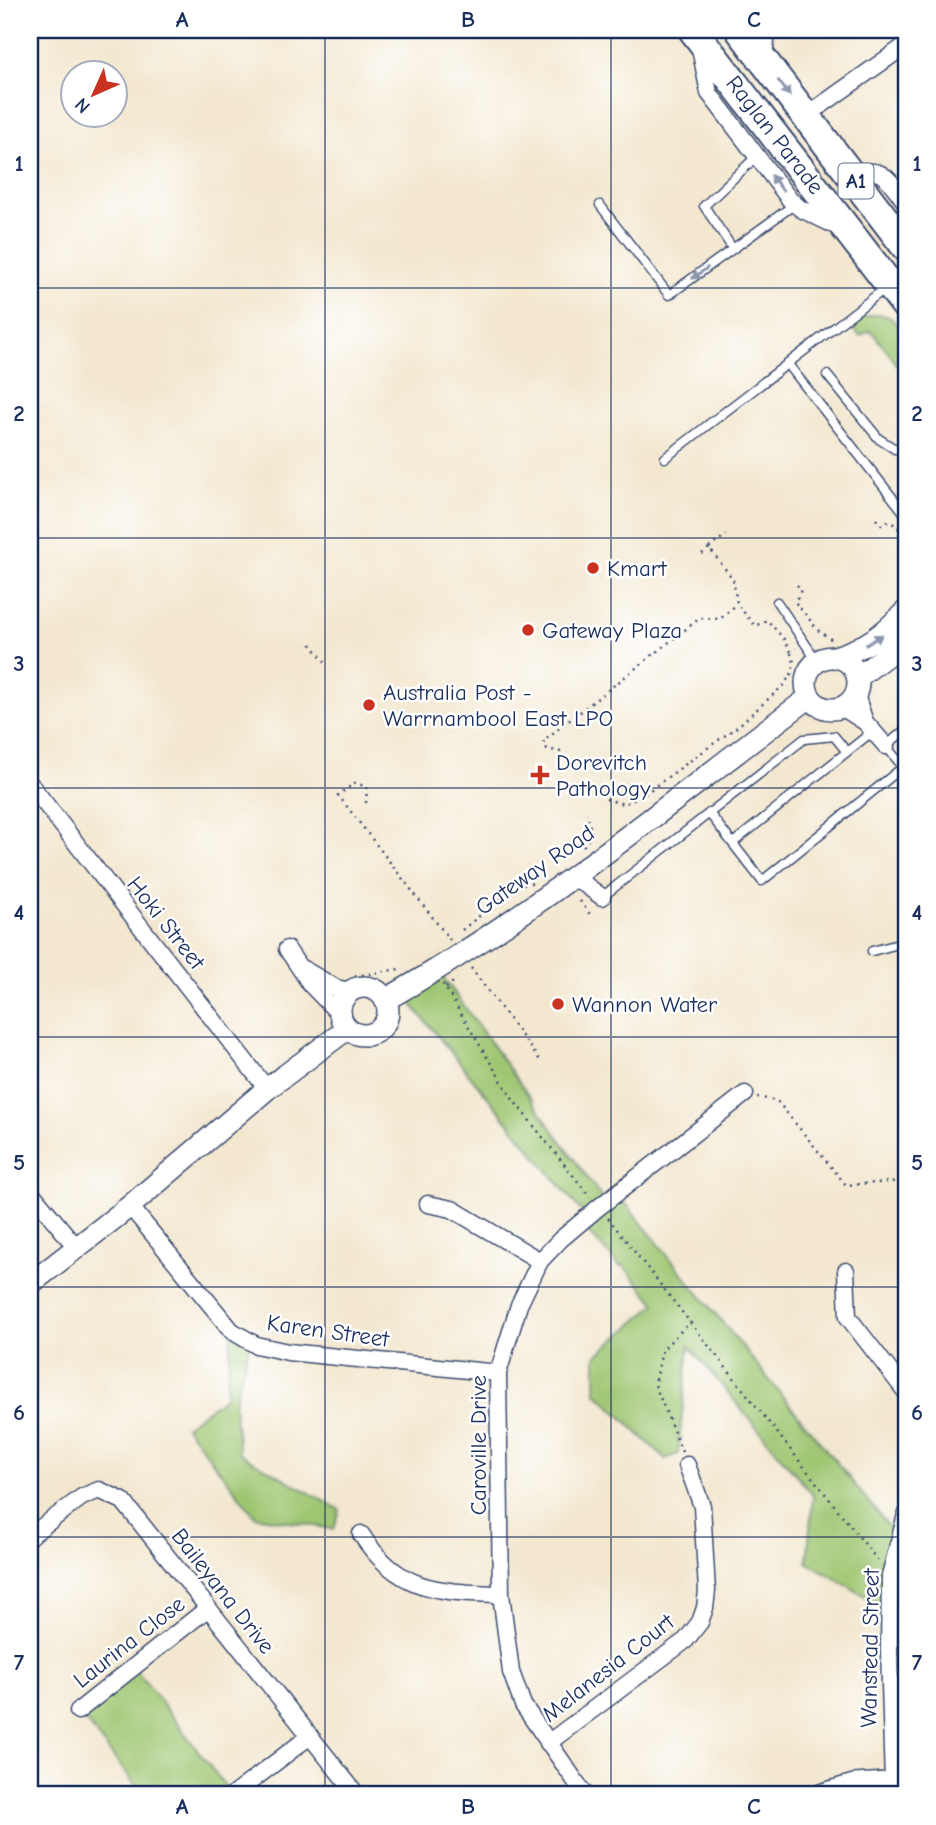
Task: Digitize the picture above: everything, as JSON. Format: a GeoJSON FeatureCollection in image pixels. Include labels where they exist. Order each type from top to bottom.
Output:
{"type":"FeatureCollection","features":[{"type":"Feature","properties":{"kind":"highway","name":"Raglan Parade"},"geometry":{"type":"LineString","coordinates":[[740,30],[762,60],[789,124],[852,236],[898,295]]}},
{"type":"Feature","properties":{"kind":"highway","name":"Raglan Parade"},"geometry":{"type":"LineString","coordinates":[[695,32],[789,124],[850,173],[906,247]]}},
{"type":"Feature","properties":{"kind":"street","name":"Raglan Parade"},"geometry":{"type":"LineString","coordinates":[[762,60],[766,41],[764,30]]}},
{"type":"Feature","properties":{"kind":"street","name":"Raglan Parade"},"geometry":{"type":"LineString","coordinates":[[695,32],[709,93],[757,156],[795,204],[852,236]]}},
{"type":"Feature","properties":{"kind":"street"},"geometry":{"type":"LineString","coordinates":[[789,124],[906,45]]}},
{"type":"Feature","properties":{"kind":"street","name":"Raglan Parade"},"geometry":{"type":"LineString","coordinates":[[850,173],[871,170],[881,173],[906,203]]}},
{"type":"Feature","properties":{"kind":"street"},"geometry":{"type":"LineString","coordinates":[[903,603],[881,637],[857,650],[831,653],[811,667],[806,681],[810,697],[816,704],[833,710],[906,636]]}},
{"type":"Feature","properties":{"kind":"street"},"geometry":{"type":"LineString","coordinates":[[831,653],[853,667],[852,693],[869,727],[886,746]]}},
{"type":"Feature","properties":{"kind":"street","name":"Gateway Road"},"geometry":{"type":"LineString","coordinates":[[385,1000],[436,971],[457,950],[810,697]]}},
{"type":"Feature","properties":{"kind":"street","name":"Hoki Street"},"geometry":{"type":"LineString","coordinates":[[30,784],[267,1089]]}},
{"type":"Feature","properties":{"kind":"street"},"geometry":{"type":"LineString","coordinates":[[581,863],[602,897]]}},
{"type":"Feature","properties":{"kind":"street"},"geometry":{"type":"LineString","coordinates":[[288,949],[298,966],[311,985],[359,1035],[379,1031],[387,1020],[388,1006],[372,988],[343,990],[298,966]]}},
{"type":"Feature","properties":{"kind":"street"},"geometry":{"type":"LineString","coordinates":[[343,990],[343,1021]]}},
{"type":"Feature","properties":{"kind":"street"},"geometry":{"type":"LineString","coordinates":[[30,1284],[130,1206],[343,1021]]}},
{"type":"Feature","properties":{"kind":"street","name":"Caroville Drive"},"geometry":{"type":"LineString","coordinates":[[584,1795],[523,1705],[511,1672],[501,1594],[498,1373],[519,1305],[540,1261],[599,1207],[745,1094]]}},
{"type":"Feature","properties":{"kind":"street"},"geometry":{"type":"LineString","coordinates":[[30,1191],[76,1248]]}},
{"type":"Feature","properties":{"kind":"street"},"geometry":{"type":"LineString","coordinates":[[428,1204],[452,1209],[540,1261]]}},
{"type":"Feature","properties":{"kind":"street","name":"Karen Street"},"geometry":{"type":"LineString","coordinates":[[130,1206],[232,1331],[256,1345],[288,1353],[498,1373]]}},
{"type":"Feature","properties":{"kind":"street"},"geometry":{"type":"LineString","coordinates":[[846,1271],[848,1317],[906,1392]]}},
{"type":"Feature","properties":{"kind":"street","name":"Melanesia Court"},"geometry":{"type":"LineString","coordinates":[[548,1743],[686,1640],[699,1622],[705,1608],[707,1591],[702,1506],[687,1465]]}},
{"type":"Feature","properties":{"kind":"street","name":"Baileyana Drive"},"geometry":{"type":"LineString","coordinates":[[30,1536],[82,1497],[99,1490],[123,1501],[357,1795]]}},
{"type":"Feature","properties":{"kind":"street","name":"Wanstead Street"},"geometry":{"type":"LineString","coordinates":[[900,1782],[889,1649],[890,1576],[906,1515]]}},
{"type":"Feature","properties":{"kind":"street"},"geometry":{"type":"LineString","coordinates":[[361,1534],[374,1555],[399,1576],[422,1586],[457,1592],[501,1594]]}},
{"type":"Feature","properties":{"kind":"street","name":"Laurina Close"},"geometry":{"type":"LineString","coordinates":[[78,1711],[208,1609]]}},
{"type":"Feature","properties":{"kind":"street"},"geometry":{"type":"LineString","coordinates":[[233,1795],[310,1736]]}},
{"type":"Feature","properties":{"kind":"street"},"geometry":{"type":"LineString","coordinates":[[820,1795],[854,1785],[900,1782]]}},
{"type":"Feature","properties":{"kind":"lane"},"geometry":{"type":"LineString","coordinates":[[733,249],[704,206],[757,156]]}},
{"type":"Feature","properties":{"kind":"lane"},"geometry":{"type":"LineString","coordinates":[[600,205],[669,295],[795,204]]}},
{"type":"Feature","properties":{"kind":"lane"},"geometry":{"type":"LineString","coordinates":[[664,458],[787,363],[898,295]]}},
{"type":"Feature","properties":{"kind":"lane"},"geometry":{"type":"LineString","coordinates":[[787,363],[906,515]]}},
{"type":"Feature","properties":{"kind":"lane"},"geometry":{"type":"LineString","coordinates":[[827,375],[879,439],[895,449],[906,444]]}},
{"type":"Feature","properties":{"kind":"lane"},"geometry":{"type":"LineString","coordinates":[[777,601],[804,642],[831,653]]}},
{"type":"Feature","properties":{"kind":"lane"},"geometry":{"type":"LineString","coordinates":[[733,844],[847,752],[869,727]]}},
{"type":"Feature","properties":{"kind":"lane"},"geometry":{"type":"LineString","coordinates":[[709,813],[762,881],[903,767],[886,746],[906,729]]}},
{"type":"Feature","properties":{"kind":"lane"},"geometry":{"type":"LineString","coordinates":[[602,897],[804,738],[834,736],[847,752]]}},
{"type":"Feature","properties":{"kind":"lane"},"geometry":{"type":"LineString","coordinates":[[872,951],[906,942]]}},
{"type":"Feature","properties":{"kind":"path"},"geometry":{"type":"LineString","coordinates":[[876,519],[881,525],[890,521],[906,536]]}},
{"type":"Feature","properties":{"kind":"path"},"geometry":{"type":"LineString","coordinates":[[898,528],[906,520]]}},
{"type":"Feature","properties":{"kind":"path"},"geometry":{"type":"LineString","coordinates":[[702,554],[726,535]]}},
{"type":"Feature","properties":{"kind":"path"},"geometry":{"type":"LineString","coordinates":[[606,799],[623,804],[639,799],[738,726],[783,686],[792,673],[790,652],[773,625],[766,620],[755,626],[737,604],[733,579],[709,548]]}},
{"type":"Feature","properties":{"kind":"path"},"geometry":{"type":"LineString","coordinates":[[797,585],[801,590],[795,602],[818,631],[831,640],[831,653]]}},
{"type":"Feature","properties":{"kind":"path"},"geometry":{"type":"LineString","coordinates":[[903,603],[906,586]]}},
{"type":"Feature","properties":{"kind":"path"},"geometry":{"type":"LineString","coordinates":[[561,752],[547,749],[543,741],[700,618],[720,619],[737,604]]}},
{"type":"Feature","properties":{"kind":"path"},"geometry":{"type":"LineString","coordinates":[[790,652],[818,631]]}},
{"type":"Feature","properties":{"kind":"path"},"geometry":{"type":"LineString","coordinates":[[311,644],[328,666]]}},
{"type":"Feature","properties":{"kind":"path"},"geometry":{"type":"LineString","coordinates":[[366,803],[368,788],[355,783],[338,795],[542,1063]]}},
{"type":"Feature","properties":{"kind":"path"},"geometry":{"type":"LineString","coordinates":[[581,863],[590,827],[587,814]]}},
{"type":"Feature","properties":{"kind":"path"},"geometry":{"type":"LineString","coordinates":[[457,950],[463,929],[516,886],[540,882]]}},
{"type":"Feature","properties":{"kind":"path"},"geometry":{"type":"LineString","coordinates":[[343,990],[337,978],[386,973],[410,966]]}},
{"type":"Feature","properties":{"kind":"path"},"geometry":{"type":"LineString","coordinates":[[436,971],[511,1097],[890,1576]]}},
{"type":"Feature","properties":{"kind":"path"},"geometry":{"type":"LineString","coordinates":[[745,1094],[777,1101],[846,1185],[906,1181]]}},
{"type":"Feature","properties":{"kind":"path"},"geometry":{"type":"LineString","coordinates":[[687,1465],[655,1385],[662,1350],[690,1322]]}},
{"type":"Feature","properties":{"kind":"green space"},"geometry":{"type":"Polygon","coordinates":[[[879,314],[890,317],[906,334],[906,376],[873,333],[869,331],[860,336],[853,328],[861,318],[879,314]]]}},
{"type":"Feature","properties":{"kind":"green space"},"geometry":{"type":"Polygon","coordinates":[[[438,970],[605,1202],[617,1193],[899,1539],[889,1610],[807,1562],[813,1495],[689,1346],[678,1454],[665,1459],[596,1392],[596,1356],[656,1304],[623,1265],[620,1267],[580,1223],[586,1217],[401,991],[438,970]]]}},
{"type":"Feature","properties":{"kind":"green space"},"geometry":{"type":"Polygon","coordinates":[[[232,1331],[250,1342],[234,1403],[239,1453],[340,1510],[334,1529],[255,1516],[185,1426],[225,1397],[232,1331]]]}},
{"type":"Feature","properties":{"kind":"green space"},"geometry":{"type":"Polygon","coordinates":[[[134,1667],[232,1795],[143,1795],[78,1711],[134,1667]]]}},
{"type":"Feature","properties":{"kind":"place","name":"Kmart"},"geometry":{"type":"Point","coordinates":[593,568]}},
{"type":"Feature","properties":{"kind":"place","name":"Gateway Plaza"},"geometry":{"type":"Point","coordinates":[528,630]}},
{"type":"Feature","properties":{"kind":"place","name":"Australia Post - Warrnambool East LPO"},"geometry":{"type":"Point","coordinates":[369,705]}},
{"type":"Feature","properties":{"kind":"place","name":"Dorevitch Pathology"},"geometry":{"type":"Point","coordinates":[540,775]}},
{"type":"Feature","properties":{"kind":"place","name":"Wannon Water"},"geometry":{"type":"Point","coordinates":[558,1004]}}]}
